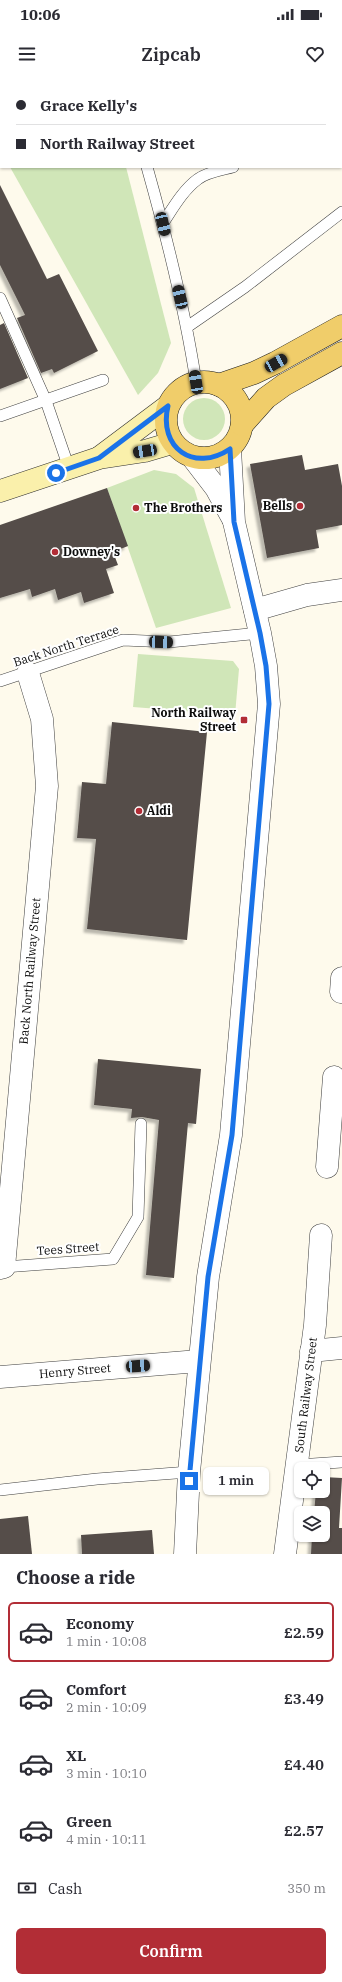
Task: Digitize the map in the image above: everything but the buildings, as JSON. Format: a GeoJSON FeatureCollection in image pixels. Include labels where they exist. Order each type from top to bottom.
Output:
{"type":"FeatureCollection","features":[{"type":"Feature","properties":{"kind":"main road"},"geometry":{"type":"LineString","coordinates":[[219,385],[254,373],[276,363],[342,326]]}},
{"type":"Feature","properties":{"kind":"main road"},"geometry":{"type":"LineString","coordinates":[[242,425],[266,398],[342,353]]}},
{"type":"Feature","properties":{"kind":"main road"},"geometry":{"type":"LineString","coordinates":[[196,382],[208,382],[219,385],[229,392],[237,401],[242,412],[242,425],[238,438],[230,449],[219,456],[206,459],[192,458],[181,452],[172,443],[166,431],[165,418],[168,406],[174,395],[184,387],[196,382]]}},
{"type":"Feature","properties":{"kind":"main road"},"geometry":{"type":"LineString","coordinates":[[99,458],[168,406]]}},
{"type":"Feature","properties":{"kind":"main road"},"geometry":{"type":"LineString","coordinates":[[0,491],[99,458],[145,451],[172,443]]}},
{"type":"Feature","properties":{"kind":"street"},"geometry":{"type":"LineString","coordinates":[[184,1554],[189,1472],[208,1277],[232,1135],[269,704],[266,666],[260,633],[234,522],[230,449]]}},
{"type":"Feature","properties":{"kind":"street"},"geometry":{"type":"LineString","coordinates":[[192,458],[216,488],[234,522]]}},
{"type":"Feature","properties":{"kind":"street"},"geometry":{"type":"LineString","coordinates":[[255,610],[307,595],[342,590]]}},
{"type":"Feature","properties":{"kind":"street","name":"Back North Railway Street"},"geometry":{"type":"LineString","coordinates":[[2,1267],[47,786],[42,719],[28,673]]}},
{"type":"Feature","properties":{"kind":"street"},"geometry":{"type":"LineString","coordinates":[[327,1167],[336,1121],[334,1077]]}},
{"type":"Feature","properties":{"kind":"street","name":"South Railway Street"},"geometry":{"type":"LineString","coordinates":[[298,1462],[312,1351],[321,1235]]}},
{"type":"Feature","properties":{"kind":"street"},"geometry":{"type":"LineString","coordinates":[[312,1351],[342,1348]]}},
{"type":"Feature","properties":{"kind":"street","name":"Henry Street"},"geometry":{"type":"LineString","coordinates":[[0,1377],[199,1361]]}},
{"type":"Feature","properties":{"kind":"street","name":"South Railway Street"},"geometry":{"type":"LineString","coordinates":[[285,1554],[294,1492]]}},
{"type":"Feature","properties":{"kind":"lane"},"geometry":{"type":"LineString","coordinates":[[147,168],[163,224],[187,327],[196,382]]}},
{"type":"Feature","properties":{"kind":"lane"},"geometry":{"type":"LineString","coordinates":[[163,224],[178,200],[198,179],[213,169],[223,168]]}},
{"type":"Feature","properties":{"kind":"lane"},"geometry":{"type":"LineString","coordinates":[[187,327],[245,287],[342,212]]}},
{"type":"Feature","properties":{"kind":"lane"},"geometry":{"type":"LineString","coordinates":[[0,298],[46,401],[69,468]]}},
{"type":"Feature","properties":{"kind":"lane"},"geometry":{"type":"LineString","coordinates":[[0,416],[103,380]]}},
{"type":"Feature","properties":{"kind":"lane","name":"Back North Terrace"},"geometry":{"type":"LineString","coordinates":[[0,681],[28,673],[123,640],[170,642],[260,633]]}},
{"type":"Feature","properties":{"kind":"lane","name":"Tees Street"},"geometry":{"type":"LineString","coordinates":[[2,1267],[112,1259],[138,1218],[141,1124]]}},
{"type":"Feature","properties":{"kind":"lane"},"geometry":{"type":"LineString","coordinates":[[330,1463],[342,1462]]}},
{"type":"Feature","properties":{"kind":"lane"},"geometry":{"type":"LineString","coordinates":[[0,1490],[97,1479],[189,1472]]}},
{"type":"Feature","properties":{"kind":"green space"},"geometry":{"type":"Polygon","coordinates":[[[11,168],[126,168],[171,343],[158,373],[138,395],[11,168]]]}},
{"type":"Feature","properties":{"kind":"green space"},"geometry":{"type":"Polygon","coordinates":[[[200,398],[208,398],[216,401],[222,407],[225,419],[222,431],[216,437],[208,440],[200,440],[192,437],[186,431],[183,423],[183,415],[186,407],[192,401],[200,398]]]}},
{"type":"Feature","properties":{"kind":"green space"},"geometry":{"type":"Polygon","coordinates":[[[154,470],[176,474],[194,488],[231,608],[156,628],[107,488],[154,470]]]}},
{"type":"Feature","properties":{"kind":"green space"},"geometry":{"type":"Polygon","coordinates":[[[138,654],[233,661],[239,669],[235,715],[133,707],[138,654]]]}},
{"type":"Feature","properties":{"kind":"place","name":"Bells"},"geometry":{"type":"Point","coordinates":[300,506]}},
{"type":"Feature","properties":{"kind":"place","name":"The Brothers"},"geometry":{"type":"Point","coordinates":[136,508]}},
{"type":"Feature","properties":{"kind":"place","name":"Downey's"},"geometry":{"type":"Point","coordinates":[55,552]}},
{"type":"Feature","properties":{"kind":"place","name":"North Railway Street"},"geometry":{"type":"Point","coordinates":[244,720]}},
{"type":"Feature","properties":{"kind":"place","name":"Aldi"},"geometry":{"type":"Point","coordinates":[139,811]}},
{"type":"Feature","properties":{"kind":"route"},"geometry":{"type":"LineString","coordinates":[[56,473],[99,458],[168,406],[165,418],[166,431],[172,443],[181,452],[192,458],[206,459],[219,456],[230,449],[234,484],[234,522],[258,621],[266,666],[269,704],[232,1135],[208,1277],[189,1481]]}}]}
